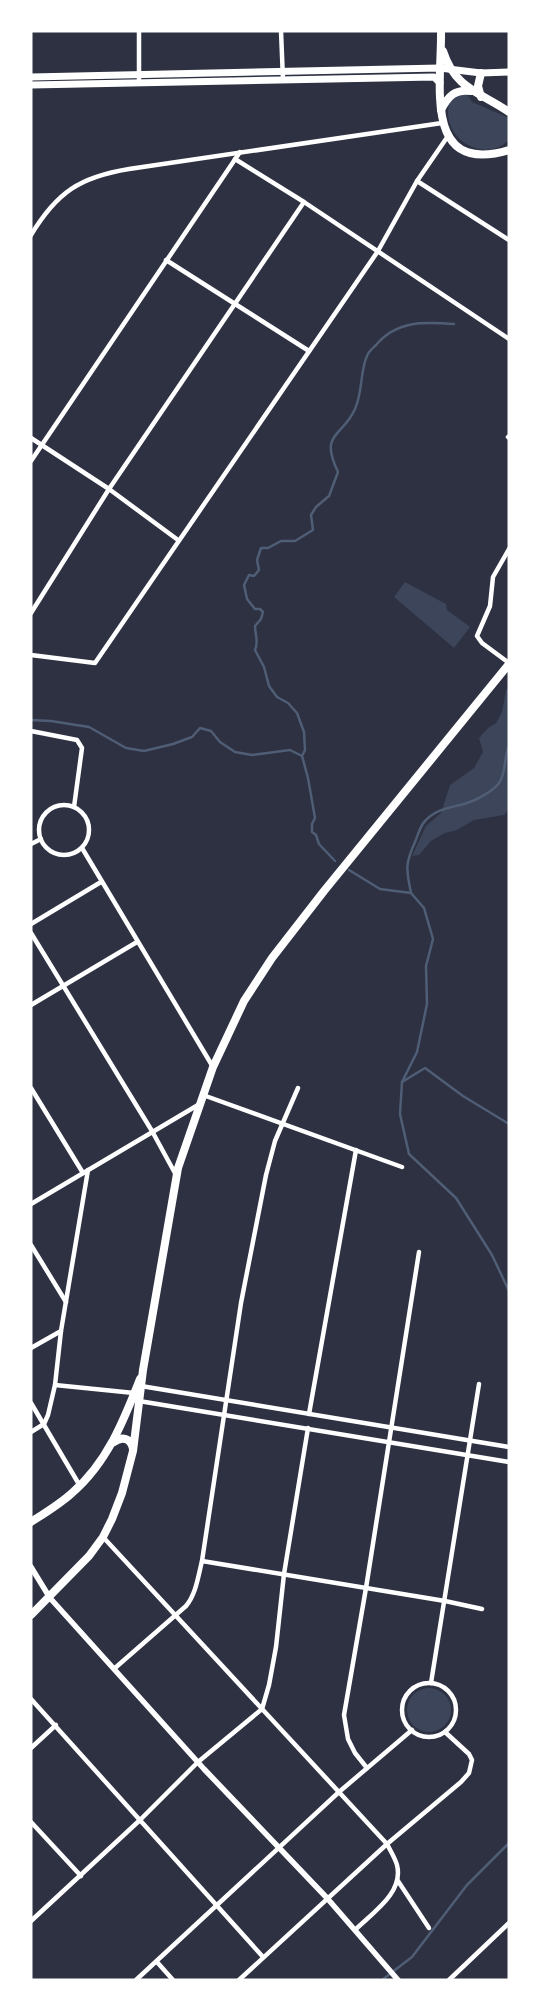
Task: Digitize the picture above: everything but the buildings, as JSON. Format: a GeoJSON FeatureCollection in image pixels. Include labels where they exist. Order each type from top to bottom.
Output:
{"type":"FeatureCollection","features":[{"type":"Feature","properties":{"kind":"main road"},"geometry":{"type":"LineString","coordinates":[[441,31],[441,110],[442,123],[448,136],[454,144],[472,154],[481,155],[509,150]]}},
{"type":"Feature","properties":{"kind":"main road"},"geometry":{"type":"LineString","coordinates":[[441,44],[454,75],[471,91],[507,110]]}},
{"type":"Feature","properties":{"kind":"main road"},"geometry":{"type":"LineString","coordinates":[[31,77],[440,68],[480,73],[509,72]]}},
{"type":"Feature","properties":{"kind":"main road"},"geometry":{"type":"LineString","coordinates":[[480,73],[478,86],[481,97]]}},
{"type":"Feature","properties":{"kind":"main road"},"geometry":{"type":"LineString","coordinates":[[55,77],[55,85]]}},
{"type":"Feature","properties":{"kind":"main road"},"geometry":{"type":"LineString","coordinates":[[31,85],[434,77],[440,83]]}},
{"type":"Feature","properties":{"kind":"main road"},"geometry":{"type":"LineString","coordinates":[[441,110],[449,96],[456,92],[471,91]]}},
{"type":"Feature","properties":{"kind":"main road"},"geometry":{"type":"LineString","coordinates":[[498,153],[509,145]]}},
{"type":"Feature","properties":{"kind":"main road"},"geometry":{"type":"LineString","coordinates":[[31,1522],[80,1486],[112,1444],[136,1395],[143,1370],[176,1176],[198,1105],[213,1067],[244,1001],[272,958],[509,664]]}},
{"type":"Feature","properties":{"kind":"main road"},"geometry":{"type":"LineString","coordinates":[[31,1615],[50,1598],[89,1556],[103,1537],[112,1519],[122,1493],[133,1451],[136,1395]]}},
{"type":"Feature","properties":{"kind":"main road"},"geometry":{"type":"LineString","coordinates":[[112,1444],[120,1438],[125,1438],[130,1441],[133,1451]]}},
{"type":"Feature","properties":{"kind":"street"},"geometry":{"type":"LineString","coordinates":[[138,31],[139,83]]}},
{"type":"Feature","properties":{"kind":"street"},"geometry":{"type":"LineString","coordinates":[[281,31],[283,80]]}},
{"type":"Feature","properties":{"kind":"street"},"geometry":{"type":"LineString","coordinates":[[31,235],[63,194],[96,176],[129,169],[442,123]]}},
{"type":"Feature","properties":{"kind":"street"},"geometry":{"type":"LineString","coordinates":[[31,655],[95,663],[378,251],[417,181],[448,136]]}},
{"type":"Feature","properties":{"kind":"street"},"geometry":{"type":"LineString","coordinates":[[31,461],[240,152]]}},
{"type":"Feature","properties":{"kind":"street"},"geometry":{"type":"LineString","coordinates":[[235,159],[304,202],[509,339]]}},
{"type":"Feature","properties":{"kind":"street"},"geometry":{"type":"LineString","coordinates":[[417,181],[509,240]]}},
{"type":"Feature","properties":{"kind":"street"},"geometry":{"type":"LineString","coordinates":[[31,614],[109,489],[304,202]]}},
{"type":"Feature","properties":{"kind":"street"},"geometry":{"type":"LineString","coordinates":[[166,260],[309,351]]}},
{"type":"Feature","properties":{"kind":"street"},"geometry":{"type":"LineString","coordinates":[[31,438],[109,489],[178,540]]}},
{"type":"Feature","properties":{"kind":"street"},"geometry":{"type":"LineString","coordinates":[[509,549],[493,577],[490,606],[477,636],[482,643],[509,664]]}},
{"type":"Feature","properties":{"kind":"street"},"geometry":{"type":"LineString","coordinates":[[31,731],[77,740],[82,748],[74,807]]}},
{"type":"Feature","properties":{"kind":"street"},"geometry":{"type":"LineString","coordinates":[[65,805],[74,807],[81,811],[89,826],[87,842],[82,848],[67,855],[59,855],[45,846],[40,839],[40,823],[50,810],[65,805]]}},
{"type":"Feature","properties":{"kind":"street"},"geometry":{"type":"LineString","coordinates":[[31,844],[40,839]]}},
{"type":"Feature","properties":{"kind":"street"},"geometry":{"type":"LineString","coordinates":[[82,848],[213,1067]]}},
{"type":"Feature","properties":{"kind":"street"},"geometry":{"type":"LineString","coordinates":[[31,924],[101,882]]}},
{"type":"Feature","properties":{"kind":"street"},"geometry":{"type":"LineString","coordinates":[[31,933],[152,1131],[176,1176]]}},
{"type":"Feature","properties":{"kind":"street"},"geometry":{"type":"LineString","coordinates":[[31,1005],[137,942]]}},
{"type":"Feature","properties":{"kind":"street"},"geometry":{"type":"LineString","coordinates":[[31,1088],[83,1173]]}},
{"type":"Feature","properties":{"kind":"street"},"geometry":{"type":"LineString","coordinates":[[115,1668],[192,1599],[202,1561],[241,1303],[266,1175],[282,1124],[298,1088]]}},
{"type":"Feature","properties":{"kind":"street"},"geometry":{"type":"LineString","coordinates":[[202,1095],[402,1167]]}},
{"type":"Feature","properties":{"kind":"street"},"geometry":{"type":"LineString","coordinates":[[31,1204],[198,1105]]}},
{"type":"Feature","properties":{"kind":"street"},"geometry":{"type":"LineString","coordinates":[[309,1414],[356,1150]]}},
{"type":"Feature","properties":{"kind":"street"},"geometry":{"type":"LineString","coordinates":[[31,1432],[44,1424],[48,1416],[55,1386],[61,1331],[88,1170]]}},
{"type":"Feature","properties":{"kind":"street"},"geometry":{"type":"LineString","coordinates":[[31,1245],[66,1302]]}},
{"type":"Feature","properties":{"kind":"street"},"geometry":{"type":"LineString","coordinates":[[367,1768],[355,1753],[348,1739],[344,1715],[390,1441],[419,1252]]}},
{"type":"Feature","properties":{"kind":"street"},"geometry":{"type":"LineString","coordinates":[[31,1348],[61,1331]]}},
{"type":"Feature","properties":{"kind":"street"},"geometry":{"type":"LineString","coordinates":[[431,1683],[479,1384]]}},
{"type":"Feature","properties":{"kind":"street"},"geometry":{"type":"LineString","coordinates":[[55,1386],[136,1395],[227,1400],[509,1447]]}},
{"type":"Feature","properties":{"kind":"street"},"geometry":{"type":"LineString","coordinates":[[136,1395],[224,1415],[509,1462]]}},
{"type":"Feature","properties":{"kind":"street"},"geometry":{"type":"LineString","coordinates":[[31,1403],[80,1486]]}},
{"type":"Feature","properties":{"kind":"street"},"geometry":{"type":"LineString","coordinates":[[31,1921],[140,1820],[198,1762],[262,1709],[269,1685],[276,1647],[284,1574],[308,1428]]}},
{"type":"Feature","properties":{"kind":"street"},"geometry":{"type":"LineString","coordinates":[[103,1537],[387,1844],[397,1865],[398,1881],[391,1896],[355,1930]]}},
{"type":"Feature","properties":{"kind":"street"},"geometry":{"type":"LineString","coordinates":[[202,1561],[445,1601],[482,1609]]}},
{"type":"Feature","properties":{"kind":"street"},"geometry":{"type":"LineString","coordinates":[[31,1567],[50,1598],[198,1762],[327,1898],[398,1980]]}},
{"type":"Feature","properties":{"kind":"street"},"geometry":{"type":"LineString","coordinates":[[431,1683],[444,1688],[450,1694],[455,1701],[456,1710],[451,1726],[444,1732],[428,1737],[412,1730],[406,1724],[403,1706],[405,1698],[410,1691],[418,1686],[431,1683]]}},
{"type":"Feature","properties":{"kind":"street"},"geometry":{"type":"LineString","coordinates":[[31,1699],[263,1957]]}},
{"type":"Feature","properties":{"kind":"street"},"geometry":{"type":"LineString","coordinates":[[31,1748],[56,1725]]}},
{"type":"Feature","properties":{"kind":"street"},"geometry":{"type":"LineString","coordinates":[[136,1980],[339,1792],[412,1730]]}},
{"type":"Feature","properties":{"kind":"street"},"geometry":{"type":"LineString","coordinates":[[238,1980],[387,1844],[461,1782],[469,1773],[472,1760],[469,1754],[444,1732]]}},
{"type":"Feature","properties":{"kind":"street"},"geometry":{"type":"LineString","coordinates":[[31,1822],[81,1876]]}},
{"type":"Feature","properties":{"kind":"street"},"geometry":{"type":"LineString","coordinates":[[398,1881],[428,1928]]}},
{"type":"Feature","properties":{"kind":"street"},"geometry":{"type":"LineString","coordinates":[[450,1980],[509,1923]]}},
{"type":"Feature","properties":{"kind":"street"},"geometry":{"type":"LineString","coordinates":[[157,1962],[173,1980]]}},
{"type":"Feature","properties":{"kind":"shaded area"},"geometry":{"type":"Polygon","coordinates":[[[464,93],[467,94],[472,102],[509,118],[509,140],[498,147],[487,150],[475,148],[465,143],[456,135],[450,125],[448,114],[450,101],[464,93]]]}},
{"type":"Feature","properties":{"kind":"shaded area"},"geometry":{"type":"Polygon","coordinates":[[[405,582],[446,604],[447,610],[470,627],[454,648],[394,597],[405,582]]]}},
{"type":"Feature","properties":{"kind":"shaded area"},"geometry":{"type":"Polygon","coordinates":[[[509,687],[509,809],[504,815],[474,820],[457,830],[445,833],[431,841],[419,855],[412,856],[426,826],[441,813],[450,785],[474,768],[483,752],[479,738],[488,728],[496,723],[502,712],[506,690],[509,687]]]}},
{"type":"Feature","properties":{"kind":"shaded area"},"geometry":{"type":"Polygon","coordinates":[[[425,1688],[433,1688],[445,1694],[451,1710],[445,1726],[433,1732],[425,1732],[413,1726],[407,1714],[407,1706],[413,1694],[425,1688]]]}},
{"type":"Feature","properties":{"kind":"waterway"},"geometry":{"type":"LineString","coordinates":[[335,861],[319,844],[316,835],[312,832],[312,824],[315,818],[302,756],[305,750],[304,732],[297,713],[288,703],[277,697],[269,686],[264,667],[255,650],[257,641],[255,626],[261,619],[263,612],[260,609],[255,609],[247,599],[244,585],[249,575],[254,576],[259,570],[257,560],[261,548],[268,548],[281,541],[295,541],[313,530],[311,515],[316,507],[329,496],[338,472],[333,459],[332,442],[334,436],[350,418],[358,402],[363,368],[369,352],[384,337],[402,327],[422,323],[454,324]]}},
{"type":"Feature","properties":{"kind":"waterway"},"geometry":{"type":"LineString","coordinates":[[31,720],[89,727],[126,748],[144,751],[192,737],[200,728],[211,731],[220,742],[235,752],[252,755],[290,750],[302,756]]}},
{"type":"Feature","properties":{"kind":"waterway"},"geometry":{"type":"LineString","coordinates":[[411,893],[407,872],[408,861],[423,823],[434,813],[475,800],[496,786],[503,774],[509,746]]}},
{"type":"Feature","properties":{"kind":"waterway"},"geometry":{"type":"LineString","coordinates":[[349,870],[380,889],[411,893],[424,908],[433,939],[426,966],[427,1004],[417,1052],[402,1082],[400,1114],[409,1154],[456,1198],[492,1255],[509,1291]]}},
{"type":"Feature","properties":{"kind":"waterway"},"geometry":{"type":"LineString","coordinates":[[402,1082],[425,1068],[463,1096],[509,1124]]}},
{"type":"Feature","properties":{"kind":"waterway"},"geometry":{"type":"LineString","coordinates":[[382,1980],[412,1957],[467,1885],[509,1843]]}}]}
